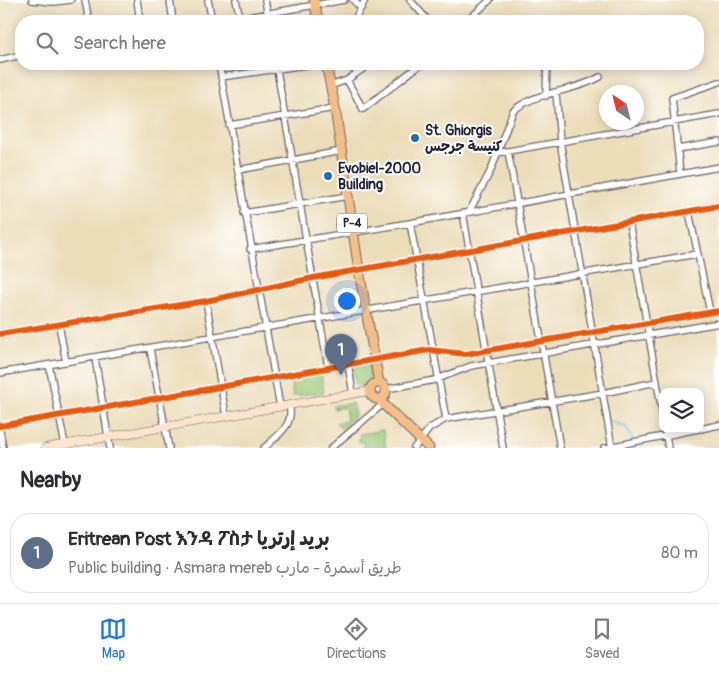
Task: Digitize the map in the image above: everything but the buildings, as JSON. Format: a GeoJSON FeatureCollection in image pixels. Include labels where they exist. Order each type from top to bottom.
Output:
{"type":"FeatureCollection","features":[{"type":"Feature","properties":{"kind":"highway","name":"P-4"},"geometry":{"type":"LineString","coordinates":[[327,70],[342,151],[366,311],[375,359],[383,386]]}},
{"type":"Feature","properties":{"kind":"highway"},"geometry":{"type":"LineString","coordinates":[[381,402],[386,395],[383,386],[371,386],[369,392],[372,398],[381,402],[430,448]]}},
{"type":"Feature","properties":{"kind":"main road"},"geometry":{"type":"LineString","coordinates":[[46,448],[369,392]]}},
{"type":"Feature","properties":{"kind":"street"},"geometry":{"type":"LineString","coordinates":[[32,0],[54,2],[71,0]]}},
{"type":"Feature","properties":{"kind":"street"},"geometry":{"type":"LineString","coordinates":[[85,0],[88,15]]}},
{"type":"Feature","properties":{"kind":"street"},"geometry":{"type":"LineString","coordinates":[[137,0],[139,15]]}},
{"type":"Feature","properties":{"kind":"street"},"geometry":{"type":"LineString","coordinates":[[170,0],[172,15]]}},
{"type":"Feature","properties":{"kind":"street"},"geometry":{"type":"LineString","coordinates":[[208,0],[211,15]]}},
{"type":"Feature","properties":{"kind":"street"},"geometry":{"type":"LineString","coordinates":[[236,0],[239,15]]}},
{"type":"Feature","properties":{"kind":"street"},"geometry":{"type":"LineString","coordinates":[[265,0],[268,14]]}},
{"type":"Feature","properties":{"kind":"street"},"geometry":{"type":"LineString","coordinates":[[261,15],[315,3],[344,0]]}},
{"type":"Feature","properties":{"kind":"street"},"geometry":{"type":"LineString","coordinates":[[353,0],[361,8]]}},
{"type":"Feature","properties":{"kind":"street"},"geometry":{"type":"LineString","coordinates":[[357,15],[365,0]]}},
{"type":"Feature","properties":{"kind":"street"},"geometry":{"type":"LineString","coordinates":[[410,0],[422,15]]}},
{"type":"Feature","properties":{"kind":"street"},"geometry":{"type":"LineString","coordinates":[[474,15],[490,0]]}},
{"type":"Feature","properties":{"kind":"street"},"geometry":{"type":"LineString","coordinates":[[0,60],[15,57]]}},
{"type":"Feature","properties":{"kind":"street"},"geometry":{"type":"LineString","coordinates":[[220,70],[250,249],[280,407]]}},
{"type":"Feature","properties":{"kind":"street"},"geometry":{"type":"LineString","coordinates":[[221,77],[256,70]]}},
{"type":"Feature","properties":{"kind":"street"},"geometry":{"type":"LineString","coordinates":[[277,70],[328,368]]}},
{"type":"Feature","properties":{"kind":"street"},"geometry":{"type":"LineString","coordinates":[[330,86],[347,80],[361,70]]}},
{"type":"Feature","properties":{"kind":"street"},"geometry":{"type":"LineString","coordinates":[[347,80],[363,109],[413,70]]}},
{"type":"Feature","properties":{"kind":"street"},"geometry":{"type":"LineString","coordinates":[[546,96],[548,70]]}},
{"type":"Feature","properties":{"kind":"street"},"geometry":{"type":"LineString","coordinates":[[504,448],[470,251],[466,212],[480,194],[513,111],[518,106],[581,86],[600,77]]}},
{"type":"Feature","properties":{"kind":"street"},"geometry":{"type":"LineString","coordinates":[[680,173],[671,100],[673,96],[719,82]]}},
{"type":"Feature","properties":{"kind":"street"},"geometry":{"type":"LineString","coordinates":[[556,93],[560,141],[594,332],[612,447]]}},
{"type":"Feature","properties":{"kind":"street"},"geometry":{"type":"LineString","coordinates":[[229,125],[335,108]]}},
{"type":"Feature","properties":{"kind":"street"},"geometry":{"type":"LineString","coordinates":[[497,153],[719,114]]}},
{"type":"Feature","properties":{"kind":"street"},"geometry":{"type":"LineString","coordinates":[[678,149],[719,142]]}},
{"type":"Feature","properties":{"kind":"street"},"geometry":{"type":"LineString","coordinates":[[238,170],[342,151]]}},
{"type":"Feature","properties":{"kind":"street"},"geometry":{"type":"LineString","coordinates":[[508,151],[560,448]]}},
{"type":"Feature","properties":{"kind":"street"},"geometry":{"type":"LineString","coordinates":[[250,249],[410,223],[719,167]]}},
{"type":"Feature","properties":{"kind":"street"},"geometry":{"type":"LineString","coordinates":[[244,213],[348,196]]}},
{"type":"Feature","properties":{"kind":"street"},"geometry":{"type":"LineString","coordinates":[[0,334],[206,301],[314,278],[719,206]]}},
{"type":"Feature","properties":{"kind":"street"},"geometry":{"type":"LineString","coordinates":[[689,212],[710,312]]}},
{"type":"Feature","properties":{"kind":"street"},"geometry":{"type":"LineString","coordinates":[[629,222],[659,397]]}},
{"type":"Feature","properties":{"kind":"street"},"geometry":{"type":"LineString","coordinates":[[410,223],[446,419]]}},
{"type":"Feature","properties":{"kind":"street"},"geometry":{"type":"LineString","coordinates":[[0,373],[150,349],[697,254]]}},
{"type":"Feature","properties":{"kind":"street"},"geometry":{"type":"LineString","coordinates":[[206,301],[226,416]]}},
{"type":"Feature","properties":{"kind":"street"},"geometry":{"type":"LineString","coordinates":[[0,426],[375,359],[433,350],[466,354],[719,311]]}},
{"type":"Feature","properties":{"kind":"street"},"geometry":{"type":"LineString","coordinates":[[383,386],[438,379],[471,366],[719,323]]}},
{"type":"Feature","properties":{"kind":"street"},"geometry":{"type":"LineString","coordinates":[[60,325],[66,362]]}},
{"type":"Feature","properties":{"kind":"street"},"geometry":{"type":"LineString","coordinates":[[150,349],[169,448]]}},
{"type":"Feature","properties":{"kind":"street"},"geometry":{"type":"LineString","coordinates":[[95,358],[110,448]]}},
{"type":"Feature","properties":{"kind":"street"},"geometry":{"type":"LineString","coordinates":[[348,364],[353,394]]}},
{"type":"Feature","properties":{"kind":"street"},"geometry":{"type":"LineString","coordinates":[[49,365],[65,445]]}},
{"type":"Feature","properties":{"kind":"street"},"geometry":{"type":"LineString","coordinates":[[414,448],[430,428],[446,419],[603,394],[656,382]]}},
{"type":"Feature","properties":{"kind":"street"},"geometry":{"type":"LineString","coordinates":[[331,448],[381,402]]}},
{"type":"Feature","properties":{"kind":"street"},"geometry":{"type":"LineString","coordinates":[[264,448],[290,422],[292,413],[289,406]]}},
{"type":"Feature","properties":{"kind":"street"},"geometry":{"type":"LineString","coordinates":[[704,428],[719,425]]}},
{"type":"Feature","properties":{"kind":"street"},"geometry":{"type":"LineString","coordinates":[[0,431],[3,448]]}},
{"type":"Feature","properties":{"kind":"street"},"geometry":{"type":"LineString","coordinates":[[604,448],[662,433]]}},
{"type":"Feature","properties":{"kind":"street"},"geometry":{"type":"LineString","coordinates":[[666,433],[668,448]]}},
{"type":"Feature","properties":{"kind":"green space"},"geometry":{"type":"Polygon","coordinates":[[[369,365],[370,374],[368,382],[361,386],[356,385],[352,368],[369,365]]]}},
{"type":"Feature","properties":{"kind":"green space"},"geometry":{"type":"Polygon","coordinates":[[[321,374],[324,392],[293,396],[290,379],[321,374]]]}},
{"type":"Feature","properties":{"kind":"green space"},"geometry":{"type":"Polygon","coordinates":[[[352,403],[355,415],[342,429],[336,423],[347,421],[345,407],[334,409],[333,406],[352,403]]]}},
{"type":"Feature","properties":{"kind":"green space"},"geometry":{"type":"Polygon","coordinates":[[[383,430],[386,448],[363,448],[364,442],[359,442],[360,434],[383,430]]]}},
{"type":"Feature","properties":{"kind":"waterway"},"geometry":{"type":"LineString","coordinates":[[610,421],[626,427],[633,440]]}},
{"type":"Feature","properties":{"kind":"cycle path"},"geometry":{"type":"LineString","coordinates":[[0,334],[206,301],[313,278],[719,206]]}},
{"type":"Feature","properties":{"kind":"cycle path"},"geometry":{"type":"LineString","coordinates":[[0,426],[429,350],[466,354],[719,311]]}},
{"type":"Feature","properties":{"kind":"place","name":"St. Ghiorgis كنيسة جرجس"},"geometry":{"type":"Point","coordinates":[415,138]}},
{"type":"Feature","properties":{"kind":"place","name":"Evobiel-2000 Building"},"geometry":{"type":"Point","coordinates":[328,176]}},
{"type":"Feature","properties":{"kind":"place","name":"Eritrean Post እንዳ ፖስታ بريد إرتريا"},"geometry":{"type":"Point","coordinates":[341,375]}}]}
